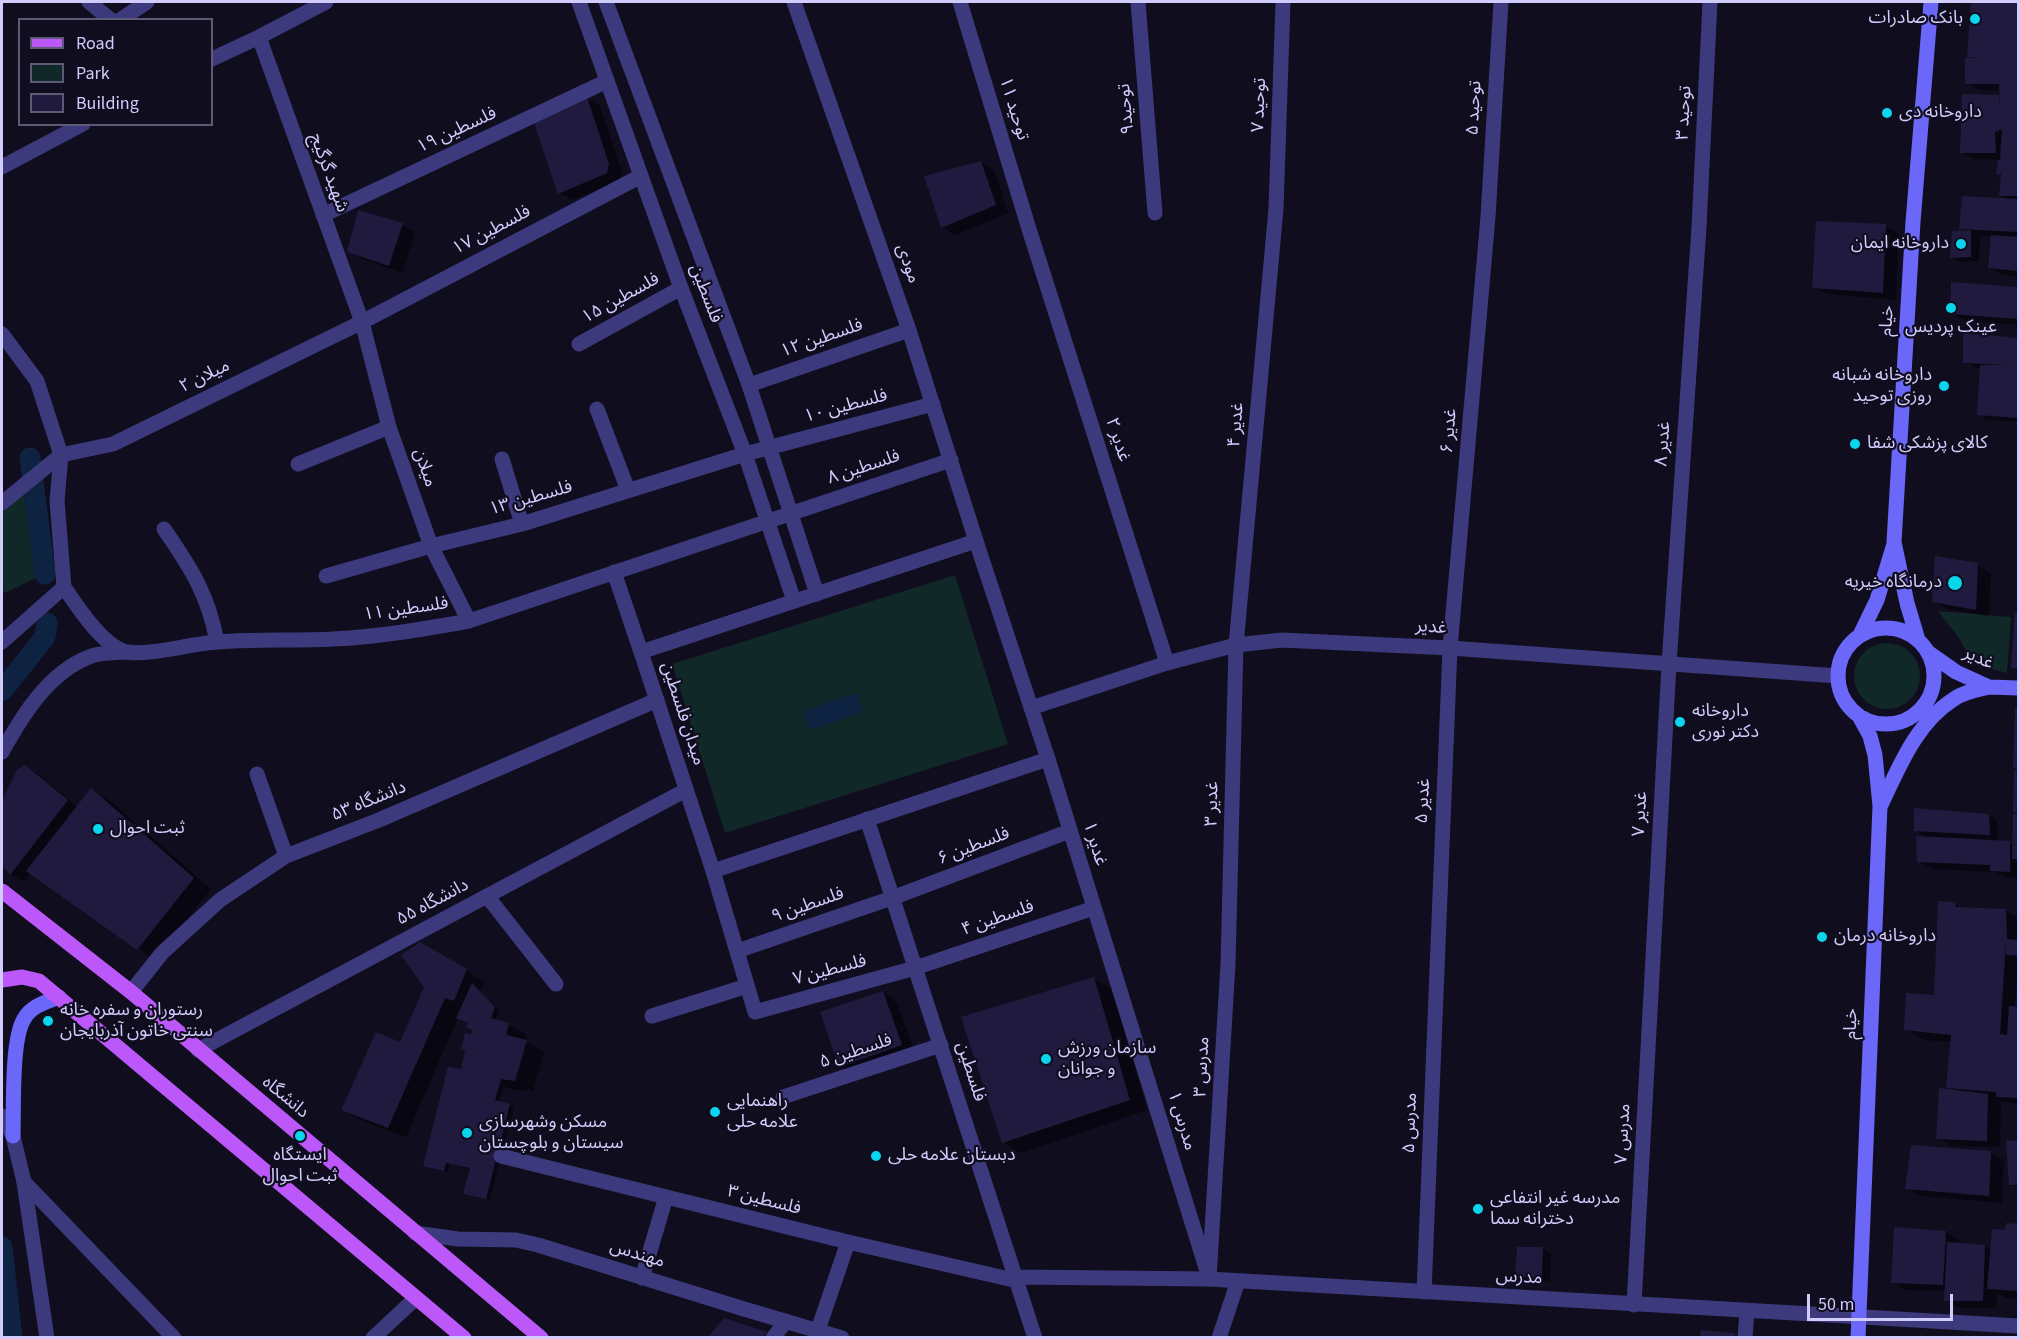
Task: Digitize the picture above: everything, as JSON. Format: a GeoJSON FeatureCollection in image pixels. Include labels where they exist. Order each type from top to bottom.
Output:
{"type":"FeatureCollection","features":[{"type":"Feature","properties":{"kind":"main road","name":"خیام"},"geometry":{"type":"LineString","coordinates":[[1923,646],[1907,603],[1894,542],[1913,222],[1931,2]]}},
{"type":"Feature","properties":{"kind":"main road"},"geometry":{"type":"LineString","coordinates":[[1860,635],[1876,600],[1894,542]]}},
{"type":"Feature","properties":{"kind":"main road"},"geometry":{"type":"LineString","coordinates":[[1890,627],[1905,631],[1923,646],[1933,667],[1934,682],[1928,698],[1918,711],[1904,720],[1888,724],[1873,722],[1859,716],[1847,705],[1840,691],[1838,676],[1841,660],[1848,646],[1860,635],[1874,629],[1890,627]]}},
{"type":"Feature","properties":{"kind":"main road","name":"غدیر"},"geometry":{"type":"LineString","coordinates":[[1923,646],[1956,672],[1989,687],[2019,688]]}},
{"type":"Feature","properties":{"kind":"main road"},"geometry":{"type":"LineString","coordinates":[[1880,806],[1905,754],[1935,714],[1954,698],[1989,687]]}},
{"type":"Feature","properties":{"kind":"main road","name":"خیام"},"geometry":{"type":"LineString","coordinates":[[1858,1338],[1880,806],[1875,755],[1870,736],[1859,716]]}},
{"type":"Feature","properties":{"kind":"main road","name":"دانشگاه"},"geometry":{"type":"LineString","coordinates":[[2,891],[131,992],[541,1338]]}},
{"type":"Feature","properties":{"kind":"main road"},"geometry":{"type":"LineString","coordinates":[[2,980],[22,977],[39,981],[464,1338]]}},
{"type":"Feature","properties":{"kind":"main road"},"geometry":{"type":"LineString","coordinates":[[13,1136],[18,1034],[24,1018],[37,1005],[59,997]]}},
{"type":"Feature","properties":{"kind":"street"},"geometry":{"type":"LineString","coordinates":[[89,2],[109,18]]}},
{"type":"Feature","properties":{"kind":"street"},"geometry":{"type":"LineString","coordinates":[[123,18],[147,2]]}},
{"type":"Feature","properties":{"kind":"street"},"geometry":{"type":"LineString","coordinates":[[213,59],[326,2]]}},
{"type":"Feature","properties":{"kind":"street","name":"فلسطین"},"geometry":{"type":"LineString","coordinates":[[579,2],[681,288],[745,453],[794,601]]}},
{"type":"Feature","properties":{"kind":"street","name":"فلسطین"},"geometry":{"type":"LineString","coordinates":[[606,2],[748,385],[817,594]]}},
{"type":"Feature","properties":{"kind":"street","name":"مودی"},"geometry":{"type":"LineString","coordinates":[[794,2],[909,330],[976,540]]}},
{"type":"Feature","properties":{"kind":"street","name":"توحید ۱۱"},"geometry":{"type":"LineString","coordinates":[[960,2],[1029,229]]}},
{"type":"Feature","properties":{"kind":"street","name":"توحید۹"},"geometry":{"type":"LineString","coordinates":[[1138,2],[1155,213]]}},
{"type":"Feature","properties":{"kind":"street","name":"توحید ۷"},"geometry":{"type":"LineString","coordinates":[[1276,209],[1283,2]]}},
{"type":"Feature","properties":{"kind":"street","name":"توحید ۵"},"geometry":{"type":"LineString","coordinates":[[1488,216],[1501,2]]}},
{"type":"Feature","properties":{"kind":"street","name":"توحید ۳"},"geometry":{"type":"LineString","coordinates":[[1699,227],[1710,2]]}},
{"type":"Feature","properties":{"kind":"street","name":"شهید گرگیج"},"geometry":{"type":"LineString","coordinates":[[259,37],[362,322]]}},
{"type":"Feature","properties":{"kind":"street","name":"فلسطین ۱۹"},"geometry":{"type":"LineString","coordinates":[[322,215],[607,81]]}},
{"type":"Feature","properties":{"kind":"street"},"geometry":{"type":"LineString","coordinates":[[2,167],[79,126]]}},
{"type":"Feature","properties":{"kind":"street","name":"فلسطین ۱۷"},"geometry":{"type":"LineString","coordinates":[[362,322],[641,176]]}},
{"type":"Feature","properties":{"kind":"street","name":"غدیر ۴"},"geometry":{"type":"LineString","coordinates":[[1236,645],[1276,209]]}},
{"type":"Feature","properties":{"kind":"street","name":"غدیر ۶"},"geometry":{"type":"LineString","coordinates":[[1450,648],[1488,216]]}},
{"type":"Feature","properties":{"kind":"street","name":"غدیر ۸"},"geometry":{"type":"LineString","coordinates":[[1669,664],[1699,227]]}},
{"type":"Feature","properties":{"kind":"street","name":"غدیر ۲"},"geometry":{"type":"LineString","coordinates":[[1029,229],[1167,663]]}},
{"type":"Feature","properties":{"kind":"street","name":"فلسطین ۱۵"},"geometry":{"type":"LineString","coordinates":[[579,344],[681,288]]}},
{"type":"Feature","properties":{"kind":"street","name":"میلان"},"geometry":{"type":"LineString","coordinates":[[362,322],[389,426],[431,546],[469,621]]}},
{"type":"Feature","properties":{"kind":"street","name":"میلان ۲"},"geometry":{"type":"LineString","coordinates":[[61,455],[113,444],[362,322]]}},
{"type":"Feature","properties":{"kind":"street","name":"فلسطین ۱۲"},"geometry":{"type":"LineString","coordinates":[[748,385],[909,330]]}},
{"type":"Feature","properties":{"kind":"street"},"geometry":{"type":"LineString","coordinates":[[2,334],[37,381],[61,455],[57,501],[64,587],[86,618],[107,641],[126,652]]}},
{"type":"Feature","properties":{"kind":"street","name":"فلسطین ۱۰"},"geometry":{"type":"LineString","coordinates":[[745,453],[933,404]]}},
{"type":"Feature","properties":{"kind":"street"},"geometry":{"type":"LineString","coordinates":[[597,410],[628,490]]}},
{"type":"Feature","properties":{"kind":"street"},"geometry":{"type":"LineString","coordinates":[[298,464],[389,426]]}},
{"type":"Feature","properties":{"kind":"street","name":"فلسطین ۱۳"},"geometry":{"type":"LineString","coordinates":[[326,576],[431,546],[522,524],[745,453]]}},
{"type":"Feature","properties":{"kind":"street"},"geometry":{"type":"LineString","coordinates":[[2,503],[61,455]]}},
{"type":"Feature","properties":{"kind":"street"},"geometry":{"type":"LineString","coordinates":[[502,459],[522,524]]}},
{"type":"Feature","properties":{"kind":"street","name":"فلسطین ۸"},"geometry":{"type":"LineString","coordinates":[[767,520],[951,460]]}},
{"type":"Feature","properties":{"kind":"street","name":"فلسطین ۱۱"},"geometry":{"type":"LineString","coordinates":[[2,752],[20,719],[46,687],[71,665],[91,655],[150,651],[217,642],[333,639],[395,633],[469,621],[767,520]]}},
{"type":"Feature","properties":{"kind":"street"},"geometry":{"type":"LineString","coordinates":[[164,529],[195,574],[208,604],[217,642]]}},
{"type":"Feature","properties":{"kind":"street"},"geometry":{"type":"LineString","coordinates":[[713,871],[1048,759],[976,540]]}},
{"type":"Feature","properties":{"kind":"street","name":"میدان فلسطین"},"geometry":{"type":"LineString","coordinates":[[755,1012],[713,871],[641,652],[976,540]]}},
{"type":"Feature","properties":{"kind":"street"},"geometry":{"type":"LineString","coordinates":[[614,572],[641,652]]}},
{"type":"Feature","properties":{"kind":"street"},"geometry":{"type":"LineString","coordinates":[[2,642],[64,587]]}},
{"type":"Feature","properties":{"kind":"street","name":"غدیر"},"geometry":{"type":"LineString","coordinates":[[1031,708],[1167,663],[1236,645],[1294,640],[1450,648],[1838,676]]}},
{"type":"Feature","properties":{"kind":"street","name":"غدیر ۳"},"geometry":{"type":"LineString","coordinates":[[1228,964],[1236,645]]}},
{"type":"Feature","properties":{"kind":"street","name":"غدیر ۵"},"geometry":{"type":"LineString","coordinates":[[1436,956],[1450,648]]}},
{"type":"Feature","properties":{"kind":"street","name":"غدیر ۷"},"geometry":{"type":"LineString","coordinates":[[1652,966],[1669,664]]}},
{"type":"Feature","properties":{"kind":"street","name":"دانشگاه ۵۳"},"geometry":{"type":"LineString","coordinates":[[131,992],[162,953],[220,900],[286,856],[378,820],[657,700]]}},
{"type":"Feature","properties":{"kind":"street","name":"غدیر ۱"},"geometry":{"type":"LineString","coordinates":[[1048,759],[1104,940]]}},
{"type":"Feature","properties":{"kind":"street"},"geometry":{"type":"LineString","coordinates":[[257,774],[286,856]]}},
{"type":"Feature","properties":{"kind":"street","name":"دانشگاه ۵۵"},"geometry":{"type":"LineString","coordinates":[[198,1050],[686,790]]}},
{"type":"Feature","properties":{"kind":"street","name":"فلسطین"},"geometry":{"type":"LineString","coordinates":[[867,819],[1035,1338]]}},
{"type":"Feature","properties":{"kind":"street","name":"فلسطین ۶"},"geometry":{"type":"LineString","coordinates":[[892,898],[1070,831]]}},
{"type":"Feature","properties":{"kind":"street"},"geometry":{"type":"LineString","coordinates":[[487,896],[556,984]]}},
{"type":"Feature","properties":{"kind":"street","name":"فلسطین ۹"},"geometry":{"type":"LineString","coordinates":[[737,951],[892,898]]}},
{"type":"Feature","properties":{"kind":"street","name":"فلسطین ۴"},"geometry":{"type":"LineString","coordinates":[[915,968],[1094,908]]}},
{"type":"Feature","properties":{"kind":"street","name":"مدرس ۱"},"geometry":{"type":"LineString","coordinates":[[1104,940],[1209,1279]]}},
{"type":"Feature","properties":{"kind":"street","name":"مدرس ۵"},"geometry":{"type":"LineString","coordinates":[[1424,1292],[1436,956]]}},
{"type":"Feature","properties":{"kind":"street","name":"مدرس ۳"},"geometry":{"type":"LineString","coordinates":[[1209,1279],[1228,964]]}},
{"type":"Feature","properties":{"kind":"street","name":"مدرس ۷"},"geometry":{"type":"LineString","coordinates":[[1634,1305],[1652,966]]}},
{"type":"Feature","properties":{"kind":"street","name":"فلسطین ۷"},"geometry":{"type":"LineString","coordinates":[[755,1012],[915,968]]}},
{"type":"Feature","properties":{"kind":"street"},"geometry":{"type":"LineString","coordinates":[[652,1016],[747,986]]}},
{"type":"Feature","properties":{"kind":"street","name":"فلسطین ۵"},"geometry":{"type":"LineString","coordinates":[[783,1096],[941,1045]]}},
{"type":"Feature","properties":{"kind":"street"},"geometry":{"type":"LineString","coordinates":[[2,1116],[13,1136],[24,1182],[47,1338]]}},
{"type":"Feature","properties":{"kind":"street","name":"فلسطین ۳"},"geometry":{"type":"LineString","coordinates":[[501,1156],[848,1242],[1017,1279]]}},
{"type":"Feature","properties":{"kind":"street"},"geometry":{"type":"LineString","coordinates":[[24,1182],[174,1338]]}},
{"type":"Feature","properties":{"kind":"street"},"geometry":{"type":"LineString","coordinates":[[642,1278],[666,1197]]}},
{"type":"Feature","properties":{"kind":"street","name":"مهندس"},"geometry":{"type":"LineString","coordinates":[[415,1233],[458,1239],[527,1243],[842,1338]]}},
{"type":"Feature","properties":{"kind":"street"},"geometry":{"type":"LineString","coordinates":[[818,1330],[848,1242]]}},
{"type":"Feature","properties":{"kind":"street","name":"مدرس"},"geometry":{"type":"LineString","coordinates":[[1017,1279],[1209,1279],[2019,1326]]}},
{"type":"Feature","properties":{"kind":"street"},"geometry":{"type":"LineString","coordinates":[[1219,1338],[1238,1281]]}},
{"type":"Feature","properties":{"kind":"street"},"geometry":{"type":"LineString","coordinates":[[373,1338],[416,1298]]}},
{"type":"Feature","properties":{"kind":"street"},"geometry":{"type":"LineString","coordinates":[[1745,1338],[1747,1311]]}},
{"type":"Feature","properties":{"kind":"street"},"geometry":{"type":"LineString","coordinates":[[773,1338],[786,1321]]}},
{"type":"Feature","properties":{"kind":"green space"},"geometry":{"type":"Polygon","coordinates":[[[23,491],[38,577],[5,593],[2,588],[2,501],[23,491]]]}},
{"type":"Feature","properties":{"kind":"green space"},"geometry":{"type":"Polygon","coordinates":[[[955,575],[1008,744],[725,833],[672,664],[955,575]]]}},
{"type":"Feature","properties":{"kind":"green space"},"geometry":{"type":"Polygon","coordinates":[[[1938,611],[2011,617],[2007,673],[1973,664],[1959,638],[1938,611]]]}},
{"type":"Feature","properties":{"kind":"green space"},"geometry":{"type":"Polygon","coordinates":[[[1880,643],[1894,643],[1906,648],[1915,657],[1920,676],[1918,689],[1911,700],[1894,709],[1880,709],[1868,704],[1859,695],[1854,683],[1854,669],[1859,657],[1868,648],[1880,643]]]}},
{"type":"Feature","properties":{"kind":"water"},"geometry":{"type":"Polygon","coordinates":[[[857,693],[863,712],[809,730],[803,711],[857,693]]]}},
{"type":"Feature","properties":{"kind":"building"},"geometry":{"type":"Polygon","coordinates":[[[1971,2],[2018,2],[2018,196],[1999,196],[2001,174],[1996,174],[1998,160],[2000,160],[2002,129],[1995,132],[1996,153],[1960,153],[1962,94],[1999,95],[2000,106],[1999,84],[1965,84],[1965,58],[1976,58],[1967,57],[1971,2]]]}},
{"type":"Feature","properties":{"kind":"building"},"geometry":{"type":"Polygon","coordinates":[[[587,97],[609,164],[607,173],[558,194],[532,117],[587,97]]]}},
{"type":"Feature","properties":{"kind":"building"},"geometry":{"type":"Polygon","coordinates":[[[981,161],[996,205],[941,228],[924,176],[981,161]]]}},
{"type":"Feature","properties":{"kind":"building"},"geometry":{"type":"Polygon","coordinates":[[[1962,196],[2018,199],[2018,232],[1959,229],[1962,196]]]}},
{"type":"Feature","properties":{"kind":"building"},"geometry":{"type":"Polygon","coordinates":[[[358,210],[403,223],[389,266],[347,252],[358,210]]]}},
{"type":"Feature","properties":{"kind":"building"},"geometry":{"type":"Polygon","coordinates":[[[1816,221],[1886,224],[1883,293],[1812,288],[1816,221]]]}},
{"type":"Feature","properties":{"kind":"building","name":"داروخانه ایمان"},"geometry":{"type":"Polygon","coordinates":[[[1971,230],[1971,257],[1950,258],[1952,231],[1971,230]]]}},
{"type":"Feature","properties":{"kind":"building"},"geometry":{"type":"Polygon","coordinates":[[[1991,235],[2018,237],[2018,271],[1988,268],[1991,235]]]}},
{"type":"Feature","properties":{"kind":"building"},"geometry":{"type":"Polygon","coordinates":[[[1951,282],[2018,287],[2018,319],[1950,314],[1951,282]]]}},
{"type":"Feature","properties":{"kind":"building"},"geometry":{"type":"Polygon","coordinates":[[[1963,333],[2018,338],[2018,418],[1977,415],[1980,365],[2008,365],[1963,363],[1963,333]]]}},
{"type":"Feature","properties":{"kind":"building","name":"درمانگاه خیریه"},"geometry":{"type":"Polygon","coordinates":[[[1935,556],[1978,563],[1976,610],[1932,602],[1935,556]]]}},
{"type":"Feature","properties":{"kind":"building"},"geometry":{"type":"Polygon","coordinates":[[[2018,612],[2018,669],[2011,668],[2015,613],[2018,612]]]}},
{"type":"Feature","properties":{"kind":"building"},"geometry":{"type":"Polygon","coordinates":[[[2015,708],[2018,708],[2018,769],[2013,768],[2015,708]]]}},
{"type":"Feature","properties":{"kind":"building"},"geometry":{"type":"Polygon","coordinates":[[[25,765],[68,800],[10,875],[2,866],[2,801],[17,770],[25,765]]]}},
{"type":"Feature","properties":{"kind":"building"},"geometry":{"type":"Polygon","coordinates":[[[2014,770],[2018,770],[2018,812],[2013,812],[2014,770]]]}},
{"type":"Feature","properties":{"kind":"building","name":"ثبت احوال"},"geometry":{"type":"Polygon","coordinates":[[[91,788],[194,878],[137,950],[26,871],[91,788]]]}},
{"type":"Feature","properties":{"kind":"building"},"geometry":{"type":"Polygon","coordinates":[[[1914,808],[1989,814],[1990,835],[1914,831],[1914,808]]]}},
{"type":"Feature","properties":{"kind":"building"},"geometry":{"type":"Polygon","coordinates":[[[2013,814],[2018,814],[2018,859],[2012,859],[2013,814]]]}},
{"type":"Feature","properties":{"kind":"building"},"geometry":{"type":"Polygon","coordinates":[[[1916,836],[2010,841],[2010,872],[1990,871],[1990,865],[1917,862],[1916,836]]]}},
{"type":"Feature","properties":{"kind":"building"},"geometry":{"type":"Polygon","coordinates":[[[1938,901],[1955,902],[1956,907],[2006,909],[2007,939],[2018,940],[2018,955],[2006,955],[2006,941],[2000,1034],[2007,1035],[2009,1006],[2018,1007],[2018,1098],[1996,1097],[1996,1092],[1946,1088],[1951,1035],[1904,1030],[1906,993],[1934,995],[1938,901]]]}},
{"type":"Feature","properties":{"kind":"building"},"geometry":{"type":"Polygon","coordinates":[[[420,942],[467,969],[454,1001],[445,998],[388,1128],[341,1110],[376,1032],[400,1042],[424,987],[401,955],[420,942]]]}},
{"type":"Feature","properties":{"kind":"building","name":"سازمان ورزش و جوانان"},"geometry":{"type":"Polygon","coordinates":[[[1094,977],[1130,1100],[1002,1143],[961,1017],[1094,977]]]}},
{"type":"Feature","properties":{"kind":"building","name":"مسکن وشهرسازی سیستان و بلوچستان"},"geometry":{"type":"Polygon","coordinates":[[[472,983],[495,1007],[491,1018],[509,1023],[506,1035],[527,1040],[515,1081],[501,1079],[495,1100],[510,1104],[486,1199],[463,1194],[470,1168],[446,1163],[444,1171],[423,1166],[448,1067],[461,1069],[465,1050],[461,1049],[465,1033],[471,1034],[472,1030],[466,1027],[468,1023],[456,1018],[472,983]]]}},
{"type":"Feature","properties":{"kind":"building"},"geometry":{"type":"Polygon","coordinates":[[[883,991],[902,1045],[839,1067],[820,1012],[883,991]]]}},
{"type":"Feature","properties":{"kind":"building"},"geometry":{"type":"Polygon","coordinates":[[[1939,1088],[1988,1094],[1987,1141],[1936,1139],[1939,1088]]]}},
{"type":"Feature","properties":{"kind":"building"},"geometry":{"type":"Polygon","coordinates":[[[2006,1140],[2018,1141],[2018,1185],[2009,1185],[2006,1140]]]}},
{"type":"Feature","properties":{"kind":"building"},"geometry":{"type":"Polygon","coordinates":[[[1911,1145],[1991,1151],[1989,1196],[1905,1189],[1911,1145]]]}},
{"type":"Feature","properties":{"kind":"building"},"geometry":{"type":"Polygon","coordinates":[[[2006,1223],[2018,1224],[2018,1291],[1987,1289],[1992,1229],[2005,1230],[2006,1223]]]}},
{"type":"Feature","properties":{"kind":"building"},"geometry":{"type":"Polygon","coordinates":[[[1894,1227],[1946,1231],[1943,1285],[1891,1283],[1894,1227]]]}},
{"type":"Feature","properties":{"kind":"building"},"geometry":{"type":"Polygon","coordinates":[[[1947,1242],[1985,1245],[1983,1301],[1944,1301],[1947,1242]]]}},
{"type":"Feature","properties":{"kind":"building"},"geometry":{"type":"Polygon","coordinates":[[[1517,1247],[1543,1247],[1542,1278],[1515,1277],[1517,1247]]]}},
{"type":"Feature","properties":{"kind":"building"},"geometry":{"type":"Polygon","coordinates":[[[724,1318],[767,1332],[762,1338],[707,1338],[724,1318]]]}},
{"type":"Feature","properties":{"kind":"building"},"geometry":{"type":"Polygon","coordinates":[[[1701,1330],[1734,1333],[1736,1338],[1700,1338],[1701,1330]]]}},
{"type":"Feature","properties":{"kind":"waterway"},"geometry":{"type":"LineString","coordinates":[[30,458],[45,574]]}},
{"type":"Feature","properties":{"kind":"waterway"},"geometry":{"type":"LineString","coordinates":[[2,691],[45,637],[47,623]]}},
{"type":"Feature","properties":{"kind":"waterway"},"geometry":{"type":"LineString","coordinates":[[2,1247],[12,1338]]}},
{"type":"Feature","properties":{"kind":"place","name":"بانک صادرات"},"geometry":{"type":"Point","coordinates":[1975,19]}},
{"type":"Feature","properties":{"kind":"place","name":"داروخانه دی"},"geometry":{"type":"Point","coordinates":[1887,113]}},
{"type":"Feature","properties":{"kind":"place","name":"داروخانه ایمان"},"geometry":{"type":"Point","coordinates":[1961,244]}},
{"type":"Feature","properties":{"kind":"place","name":"عینک پردیس"},"geometry":{"type":"Point","coordinates":[1951,308]}},
{"type":"Feature","properties":{"kind":"place","name":"داروخانه شبانه روزی توحید"},"geometry":{"type":"Point","coordinates":[1944,386]}},
{"type":"Feature","properties":{"kind":"place","name":"کالای پزشکی شفا"},"geometry":{"type":"Point","coordinates":[1855,444]}},
{"type":"Feature","properties":{"kind":"place","name":"درمانگاه خیریه"},"geometry":{"type":"Point","coordinates":[1955,583]}},
{"type":"Feature","properties":{"kind":"place","name":"داروخانه دکتر نوری"},"geometry":{"type":"Point","coordinates":[1680,722]}},
{"type":"Feature","properties":{"kind":"place","name":"ثبت احوال"},"geometry":{"type":"Point","coordinates":[98,829]}},
{"type":"Feature","properties":{"kind":"place","name":"داروخانه درمان"},"geometry":{"type":"Point","coordinates":[1822,937]}},
{"type":"Feature","properties":{"kind":"place","name":"رستوران و سفره خانه سنتی خاتون آذربایجان"},"geometry":{"type":"Point","coordinates":[48,1021]}},
{"type":"Feature","properties":{"kind":"place","name":"سازمان ورزش و جوانان"},"geometry":{"type":"Point","coordinates":[1046,1059]}},
{"type":"Feature","properties":{"kind":"place","name":"راهنمایی علامه حلی"},"geometry":{"type":"Point","coordinates":[715,1112]}},
{"type":"Feature","properties":{"kind":"place","name":"مسکن وشهرسازی سیستان و بلوچستان"},"geometry":{"type":"Point","coordinates":[467,1133]}},
{"type":"Feature","properties":{"kind":"place","name":"ایستگاه ثبت احوال"},"geometry":{"type":"Point","coordinates":[300,1136]}},
{"type":"Feature","properties":{"kind":"place","name":"دبستان علامه حلی"},"geometry":{"type":"Point","coordinates":[876,1156]}},
{"type":"Feature","properties":{"kind":"place","name":"مدرسه غیر انتفاعی دخترانه سما"},"geometry":{"type":"Point","coordinates":[1478,1209]}}]}
